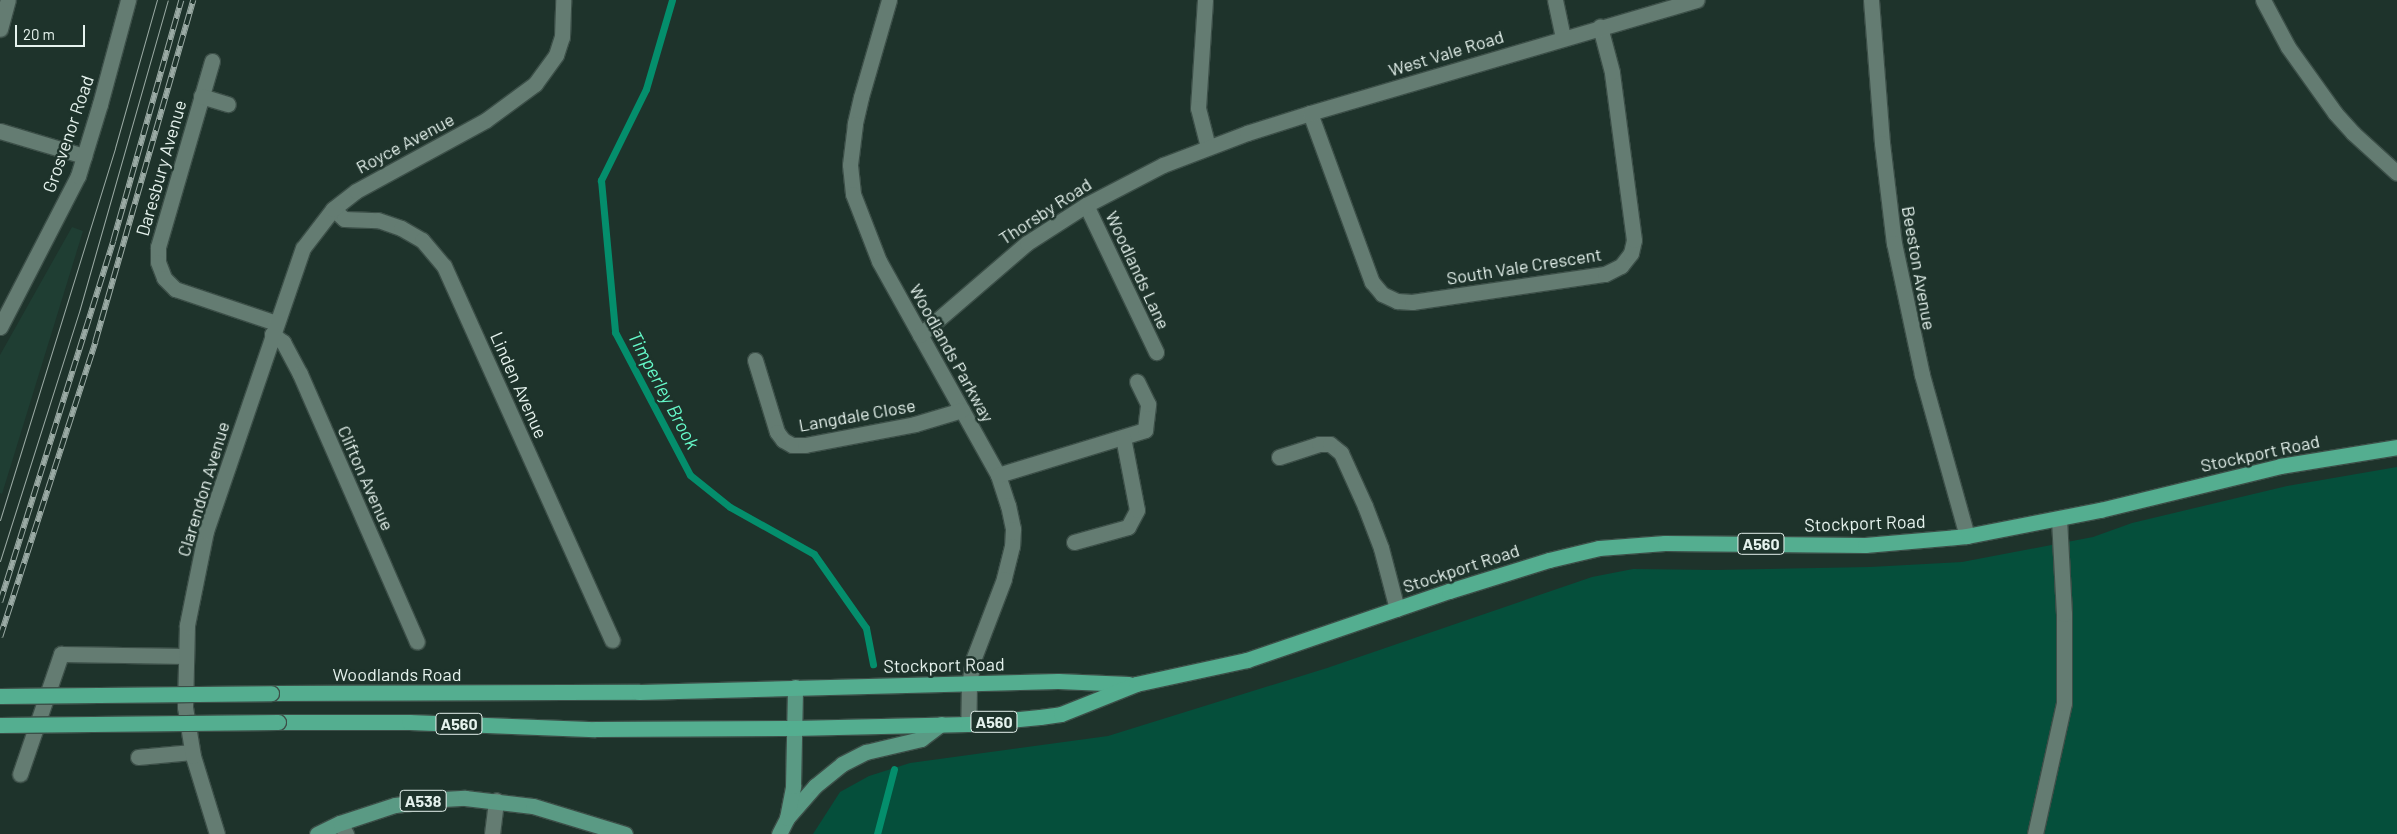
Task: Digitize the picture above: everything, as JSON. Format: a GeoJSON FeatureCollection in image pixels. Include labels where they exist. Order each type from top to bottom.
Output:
{"type":"FeatureCollection","features":[{"type":"Feature","properties":{"kind":"highway","name":"Stockport Road"},"geometry":{"type":"LineString","coordinates":[[794,728],[968,724],[1061,714],[1136,684],[1247,660],[1549,560],[1620,545],[1665,543],[1865,544],[1967,536],[2059,518],[2280,466],[2397,447]]}},
{"type":"Feature","properties":{"kind":"highway","name":"Stockport Road"},"geometry":{"type":"LineString","coordinates":[[795,687],[969,685],[1058,681],[1136,684]]}},
{"type":"Feature","properties":{"kind":"highway","name":"Woodlands Road"},"geometry":{"type":"LineString","coordinates":[[0,696],[639,692],[795,687]]}},
{"type":"Feature","properties":{"kind":"highway","name":"A560"},"geometry":{"type":"LineString","coordinates":[[0,725],[278,722],[435,723],[595,729],[794,728]]}},
{"type":"Feature","properties":{"kind":"main road"},"geometry":{"type":"LineString","coordinates":[[787,818],[793,786],[795,687]]}},
{"type":"Feature","properties":{"kind":"main road"},"geometry":{"type":"LineString","coordinates":[[779,834],[787,818],[816,786],[842,764],[866,752],[921,739],[941,724]]}},
{"type":"Feature","properties":{"kind":"main road","name":"A538"},"geometry":{"type":"LineString","coordinates":[[317,834],[343,829],[395,805],[465,798],[496,800],[533,806],[625,834]]}},
{"type":"Feature","properties":{"kind":"street"},"geometry":{"type":"LineString","coordinates":[[0,29],[8,0]]}},
{"type":"Feature","properties":{"kind":"street","name":"Grosvenor Road"},"geometry":{"type":"LineString","coordinates":[[0,327],[71,191],[84,156],[128,0]]}},
{"type":"Feature","properties":{"kind":"street","name":"Royce Avenue"},"geometry":{"type":"LineString","coordinates":[[274,328],[303,248],[333,209],[356,191],[486,120],[535,84],[556,55],[562,38],[563,0]]}},
{"type":"Feature","properties":{"kind":"street","name":"Woodlands Parkway"},"geometry":{"type":"LineString","coordinates":[[889,0],[861,96],[852,148],[851,177],[853,194],[868,236],[920,335],[998,475],[1012,519],[1012,546],[1004,579],[973,660],[969,685],[968,724]]}},
{"type":"Feature","properties":{"kind":"street"},"geometry":{"type":"LineString","coordinates":[[1205,0],[1198,108],[1208,147]]}},
{"type":"Feature","properties":{"kind":"street"},"geometry":{"type":"LineString","coordinates":[[1555,0],[1558,22],[1563,38]]}},
{"type":"Feature","properties":{"kind":"street","name":"West Vale Road"},"geometry":{"type":"LineString","coordinates":[[1208,147],[1310,113],[1697,0]]}},
{"type":"Feature","properties":{"kind":"street","name":"Beeston Avenue"},"geometry":{"type":"LineString","coordinates":[[1872,0],[1882,143],[1894,243],[1922,375],[1967,536]]}},
{"type":"Feature","properties":{"kind":"street"},"geometry":{"type":"LineString","coordinates":[[2263,0],[2288,47],[2330,106],[2353,133],[2397,173]]}},
{"type":"Feature","properties":{"kind":"street","name":"South Vale Crescent"},"geometry":{"type":"LineString","coordinates":[[1310,113],[1372,282],[1382,294],[1397,300],[1412,302],[1605,274],[1621,266],[1631,253],[1634,240],[1612,72],[1600,27]]}},
{"type":"Feature","properties":{"kind":"street","name":"Daresbury Avenue"},"geometry":{"type":"LineString","coordinates":[[212,61],[158,246],[158,262],[164,278],[175,289],[274,328]]}},
{"type":"Feature","properties":{"kind":"street","name":"Daresbury Avenue"},"geometry":{"type":"LineString","coordinates":[[201,96],[228,104]]}},
{"type":"Feature","properties":{"kind":"street"},"geometry":{"type":"LineString","coordinates":[[0,131],[84,156]]}},
{"type":"Feature","properties":{"kind":"street","name":"Thorsby Road"},"geometry":{"type":"LineString","coordinates":[[920,335],[1027,243],[1086,204],[1163,165],[1208,147]]}},
{"type":"Feature","properties":{"kind":"street","name":"Woodlands Lane"},"geometry":{"type":"LineString","coordinates":[[1086,204],[1156,352]]}},
{"type":"Feature","properties":{"kind":"street","name":"Linden Avenue"},"geometry":{"type":"LineString","coordinates":[[333,209],[344,218],[378,220],[401,228],[422,240],[444,266],[612,640]]}},
{"type":"Feature","properties":{"kind":"street","name":"Clifton Avenue"},"geometry":{"type":"LineString","coordinates":[[274,328],[300,374],[417,642]]}},
{"type":"Feature","properties":{"kind":"street","name":"Clarendon Avenue"},"geometry":{"type":"LineString","coordinates":[[217,834],[192,752],[185,706],[187,624],[206,531],[274,328]]}},
{"type":"Feature","properties":{"kind":"street","name":"Langdale Close"},"geometry":{"type":"LineString","coordinates":[[755,360],[777,432],[781,438],[792,445],[798,446],[915,424],[962,410]]}},
{"type":"Feature","properties":{"kind":"street"},"geometry":{"type":"LineString","coordinates":[[998,475],[1145,430],[1148,404],[1137,381]]}},
{"type":"Feature","properties":{"kind":"street"},"geometry":{"type":"LineString","coordinates":[[1074,542],[1128,527],[1137,510],[1124,436]]}},
{"type":"Feature","properties":{"kind":"street"},"geometry":{"type":"LineString","coordinates":[[1279,457],[1318,444],[1330,444],[1341,453],[1366,506],[1382,548],[1397,609]]}},
{"type":"Feature","properties":{"kind":"street"},"geometry":{"type":"LineString","coordinates":[[2035,834],[2064,703],[2064,614],[2059,518]]}},
{"type":"Feature","properties":{"kind":"street"},"geometry":{"type":"LineString","coordinates":[[20,774],[61,654],[186,656]]}},
{"type":"Feature","properties":{"kind":"street"},"geometry":{"type":"LineString","coordinates":[[138,757],[192,752]]}},
{"type":"Feature","properties":{"kind":"street"},"geometry":{"type":"LineString","coordinates":[[492,834],[496,800]]}},
{"type":"Feature","properties":{"kind":"shaded area"},"geometry":{"type":"Polygon","coordinates":[[[72,227],[83,231],[2,494],[0,493],[0,355],[72,227]]]}},
{"type":"Feature","properties":{"kind":"green space"},"geometry":{"type":"Polygon","coordinates":[[[2397,467],[2397,834],[813,834],[840,792],[869,776],[910,763],[1108,736],[1327,668],[1592,577],[1633,569],[1714,570],[1870,567],[1962,562],[2093,537],[2132,523],[2287,486],[2397,467]]]}},
{"type":"Feature","properties":{"kind":"waterway","name":"Timperley Brook"},"geometry":{"type":"LineString","coordinates":[[672,0],[646,89],[601,180],[615,332],[690,475],[730,507],[814,554],[866,628],[873,664]]}},
{"type":"Feature","properties":{"kind":"waterway","name":"Timperley Brook"},"geometry":{"type":"LineString","coordinates":[[877,834],[894,769]]}},
{"type":"Feature","properties":{"kind":"tram line"},"geometry":{"type":"LineString","coordinates":[[0,520],[115,148],[157,0]]}},
{"type":"Feature","properties":{"kind":"tram line"},"geometry":{"type":"LineString","coordinates":[[0,561],[79,312],[168,0]]}},
{"type":"Feature","properties":{"kind":"railway"},"geometry":{"type":"LineString","coordinates":[[0,602],[113,241],[181,0]]}},
{"type":"Feature","properties":{"kind":"railway"},"geometry":{"type":"LineString","coordinates":[[0,637],[95,342],[193,0]]}}]}
